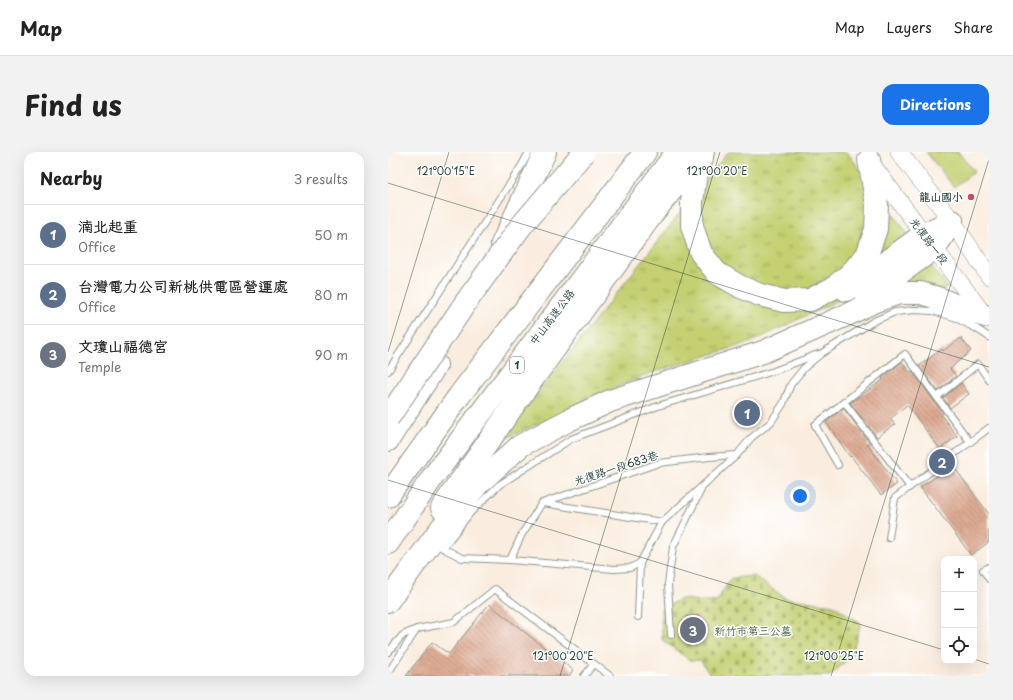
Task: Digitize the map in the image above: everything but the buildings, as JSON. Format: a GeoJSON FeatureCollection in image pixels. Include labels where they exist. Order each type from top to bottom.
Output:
{"type":"FeatureCollection","features":[{"type":"Feature","properties":{"kind":"highway"},"geometry":{"type":"LineString","coordinates":[[471,310],[545,152]]}},
{"type":"Feature","properties":{"kind":"highway"},"geometry":{"type":"LineString","coordinates":[[388,440],[573,152]]}},
{"type":"Feature","properties":{"kind":"highway"},"geometry":{"type":"LineString","coordinates":[[388,418],[466,302],[521,226],[584,152]]}},
{"type":"Feature","properties":{"kind":"highway"},"geometry":{"type":"LineString","coordinates":[[388,496],[459,396],[645,152]]}},
{"type":"Feature","properties":{"kind":"highway","name":"中山高速公路"},"geometry":{"type":"LineString","coordinates":[[388,543],[432,478],[677,152]]}},
{"type":"Feature","properties":{"kind":"highway"},"geometry":{"type":"LineString","coordinates":[[703,152],[695,180],[692,202],[692,226],[701,252],[717,273],[741,287],[760,295],[784,301],[810,300],[832,296],[850,288],[879,268],[930,241]]}},
{"type":"Feature","properties":{"kind":"highway"},"geometry":{"type":"LineString","coordinates":[[388,591],[445,503],[516,402],[656,209],[703,152]]}},
{"type":"Feature","properties":{"kind":"highway"},"geometry":{"type":"LineString","coordinates":[[810,300],[833,288],[850,274],[867,255],[876,229],[877,205],[866,156]]}},
{"type":"Feature","properties":{"kind":"highway"},"geometry":{"type":"LineString","coordinates":[[808,332],[869,295],[952,221]]}},
{"type":"Feature","properties":{"kind":"highway"},"geometry":{"type":"LineString","coordinates":[[388,601],[442,527],[479,483],[520,446],[610,401],[763,352],[875,301],[899,293],[921,293],[941,299],[987,319]]}},
{"type":"Feature","properties":{"kind":"main road"},"geometry":{"type":"LineString","coordinates":[[899,152],[952,221],[989,276]]}},
{"type":"Feature","properties":{"kind":"main road","name":"光復路一段"},"geometry":{"type":"LineString","coordinates":[[866,156],[987,319]]}},
{"type":"Feature","properties":{"kind":"lane"},"geometry":{"type":"LineString","coordinates":[[388,371],[529,152]]}},
{"type":"Feature","properties":{"kind":"lane"},"geometry":{"type":"LineString","coordinates":[[638,617],[640,563],[662,522],[737,455],[751,438],[771,422],[783,404],[791,384],[804,368],[822,353],[874,321],[895,312],[914,310],[933,311],[954,317],[989,337]]}},
{"type":"Feature","properties":{"kind":"lane"},"geometry":{"type":"LineString","coordinates":[[443,548],[472,512],[499,485],[571,439],[658,406],[774,371],[822,353]]}},
{"type":"Feature","properties":{"kind":"lane"},"geometry":{"type":"LineString","coordinates":[[838,465],[814,425],[905,354],[970,442]]}},
{"type":"Feature","properties":{"kind":"lane"},"geometry":{"type":"LineString","coordinates":[[937,397],[978,364],[989,380]]}},
{"type":"Feature","properties":{"kind":"lane"},"geometry":{"type":"LineString","coordinates":[[844,402],[910,487]]}},
{"type":"Feature","properties":{"kind":"lane"},"geometry":{"type":"LineString","coordinates":[[889,538],[895,498],[989,428]]}},
{"type":"Feature","properties":{"kind":"lane","name":"光復路一段683巷"},"geometry":{"type":"LineString","coordinates":[[542,503],[659,463],[737,455]]}},
{"type":"Feature","properties":{"kind":"lane"},"geometry":{"type":"LineString","coordinates":[[671,635],[668,584],[673,547],[702,487]]}},
{"type":"Feature","properties":{"kind":"lane"},"geometry":{"type":"LineString","coordinates":[[510,560],[522,534],[542,503],[662,522]]}},
{"type":"Feature","properties":{"kind":"lane"},"geometry":{"type":"LineString","coordinates":[[435,544],[462,558],[510,560],[614,569],[630,568],[640,563]]}},
{"type":"Feature","properties":{"kind":"lane"},"geometry":{"type":"LineString","coordinates":[[989,567],[983,570],[989,579]]}},
{"type":"Feature","properties":{"kind":"lane"},"geometry":{"type":"LineString","coordinates":[[388,652],[402,634],[417,629],[454,622],[495,589],[610,676]]}},
{"type":"Feature","properties":{"kind":"lane"},"geometry":{"type":"LineString","coordinates":[[388,673],[417,629]]}},
{"type":"Feature","properties":{"kind":"lane"},"geometry":{"type":"LineString","coordinates":[[584,676],[594,664]]}},
{"type":"Feature","properties":{"kind":"green space"},"geometry":{"type":"Polygon","coordinates":[[[728,152],[847,152],[948,288],[839,300],[751,342],[642,376],[500,441],[728,152]]]}},
{"type":"Feature","properties":{"kind":"green space"},"geometry":{"type":"Polygon","coordinates":[[[926,152],[958,152],[974,172],[954,187],[926,152]]]}},
{"type":"Feature","properties":{"kind":"green space","name":"新竹市第三公墓"},"geometry":{"type":"Polygon","coordinates":[[[754,576],[785,598],[833,605],[861,623],[851,656],[830,676],[711,676],[700,660],[691,661],[662,640],[661,610],[680,599],[716,602],[731,578],[754,576]]]}},
{"type":"Feature","properties":{"kind":"place","name":"龍山國小"},"geometry":{"type":"Point","coordinates":[971,197]}},
{"type":"Feature","properties":{"kind":"place","name":"湳北起重"},"geometry":{"type":"Point","coordinates":[747,413]}},
{"type":"Feature","properties":{"kind":"place","name":"台灣電力公司新桃供電區營運處"},"geometry":{"type":"Point","coordinates":[942,462]}},
{"type":"Feature","properties":{"kind":"place","name":"文瓊山福德宫"},"geometry":{"type":"Point","coordinates":[693,630]}}]}
